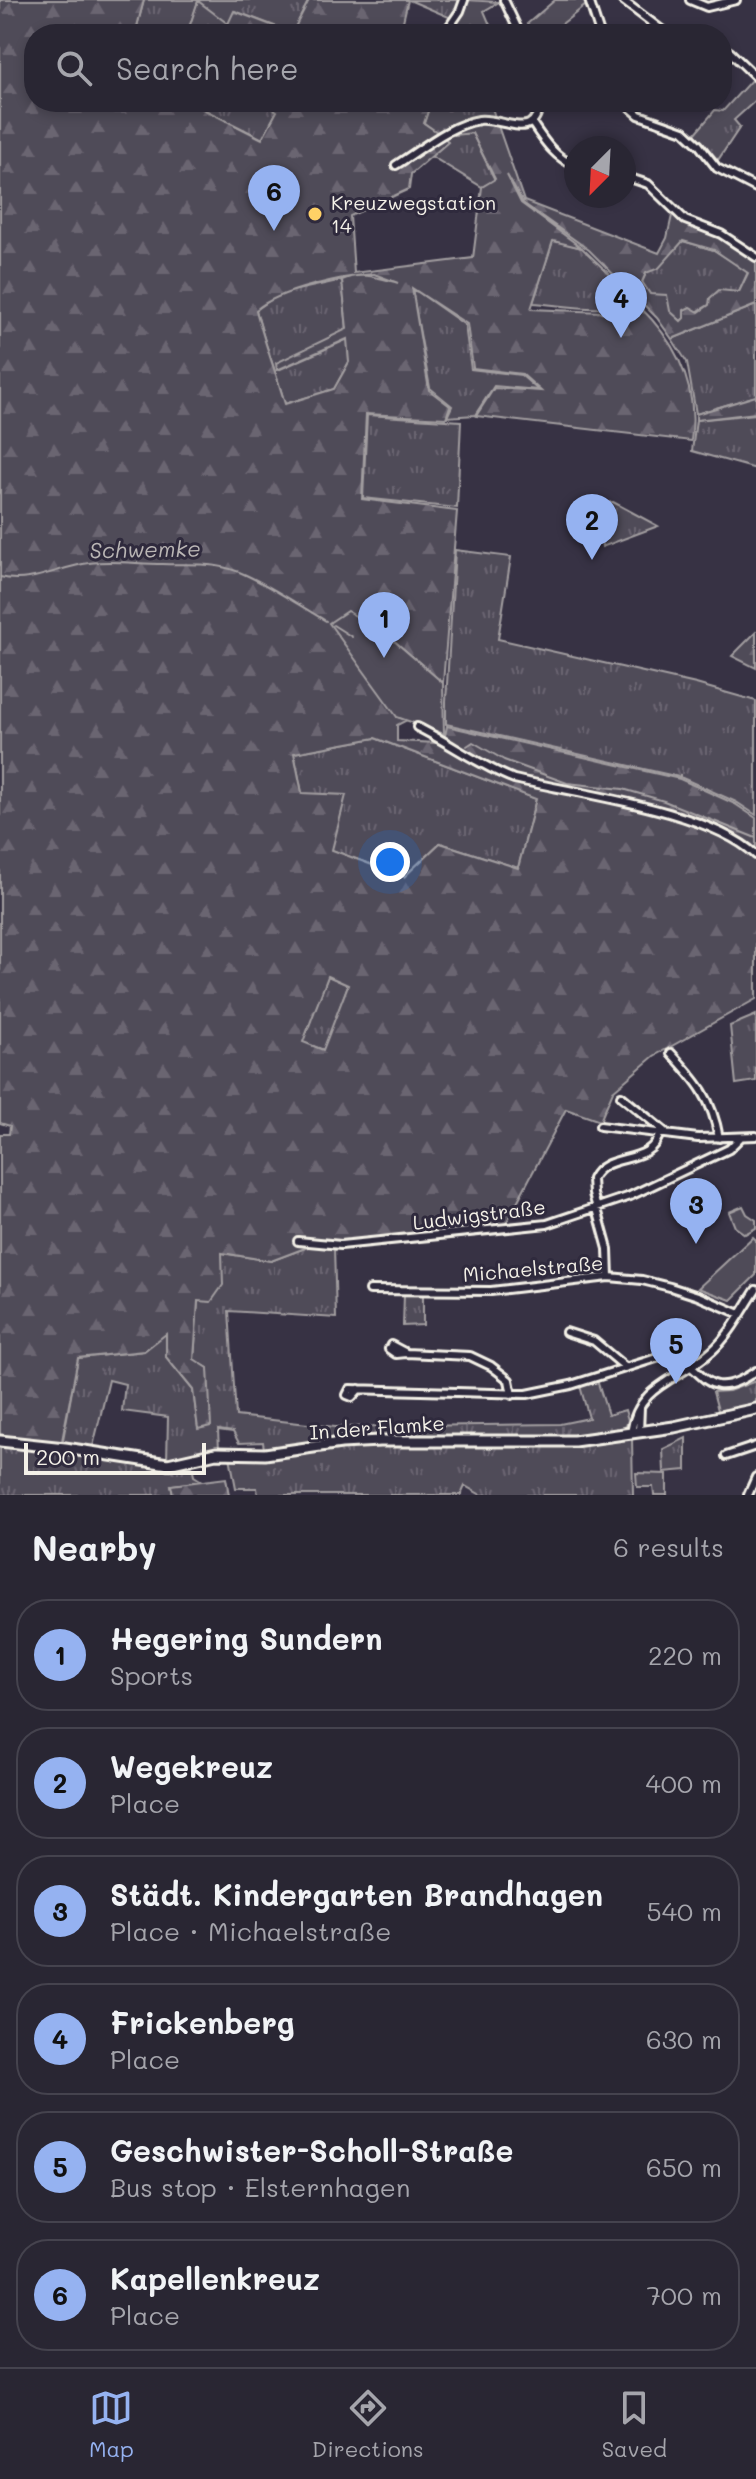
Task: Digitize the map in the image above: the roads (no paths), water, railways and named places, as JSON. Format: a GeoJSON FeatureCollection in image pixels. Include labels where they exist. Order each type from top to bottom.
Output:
{"type":"FeatureCollection","features":[{"type":"Feature","properties":{"kind":"main road","name":"In der Flamke"},"geometry":{"type":"LineString","coordinates":[[0,1441],[168,1464],[216,1453],[265,1454],[341,1443],[574,1441],[756,1409]]}},
{"type":"Feature","properties":{"kind":"street"},"geometry":{"type":"LineString","coordinates":[[451,24],[464,0]]}},
{"type":"Feature","properties":{"kind":"street"},"geometry":{"type":"LineString","coordinates":[[504,0],[515,24]]}},
{"type":"Feature","properties":{"kind":"street"},"geometry":{"type":"LineString","coordinates":[[589,0],[597,24]]}},
{"type":"Feature","properties":{"kind":"street"},"geometry":{"type":"LineString","coordinates":[[622,0],[654,24]]}},
{"type":"Feature","properties":{"kind":"street"},"geometry":{"type":"LineString","coordinates":[[690,0],[707,7],[736,0]]}},
{"type":"Feature","properties":{"kind":"street"},"geometry":{"type":"LineString","coordinates":[[732,54],[756,77]]}},
{"type":"Feature","properties":{"kind":"street"},"geometry":{"type":"LineString","coordinates":[[532,123],[536,112]]}},
{"type":"Feature","properties":{"kind":"street"},"geometry":{"type":"LineString","coordinates":[[636,112],[684,131],[717,168],[756,188]]}},
{"type":"Feature","properties":{"kind":"street"},"geometry":{"type":"LineString","coordinates":[[396,165],[456,127],[487,120],[523,126],[532,123]]}},
{"type":"Feature","properties":{"kind":"street"},"geometry":{"type":"LineString","coordinates":[[532,123],[554,152],[564,158]]}},
{"type":"Feature","properties":{"kind":"street"},"geometry":{"type":"LineString","coordinates":[[636,179],[645,182],[682,218],[721,234],[756,257]]}},
{"type":"Feature","properties":{"kind":"street"},"geometry":{"type":"LineString","coordinates":[[417,727],[495,772],[514,779],[658,810],[696,822],[756,855]]}},
{"type":"Feature","properties":{"kind":"street"},"geometry":{"type":"LineString","coordinates":[[671,1053],[698,1082],[708,1099],[719,1138]]}},
{"type":"Feature","properties":{"kind":"street"},"geometry":{"type":"LineString","coordinates":[[621,1096],[662,1132]]}},
{"type":"Feature","properties":{"kind":"street"},"geometry":{"type":"LineString","coordinates":[[600,1126],[698,1138],[756,1136]]}},
{"type":"Feature","properties":{"kind":"street"},"geometry":{"type":"LineString","coordinates":[[609,1277],[608,1249],[591,1184],[597,1171],[607,1164],[648,1151],[662,1132]]}},
{"type":"Feature","properties":{"kind":"street","name":"Ludwigstraße"},"geometry":{"type":"LineString","coordinates":[[298,1241],[341,1245],[537,1225],[630,1196],[729,1149],[740,1138]]}},
{"type":"Feature","properties":{"kind":"street","name":"Michaelstraße"},"geometry":{"type":"LineString","coordinates":[[370,1290],[491,1291],[609,1277],[642,1280],[684,1291],[740,1314]]}},
{"type":"Feature","properties":{"kind":"street"},"geometry":{"type":"LineString","coordinates":[[635,1432],[634,1417],[652,1390],[690,1367],[720,1343],[756,1290]]}},
{"type":"Feature","properties":{"kind":"street"},"geometry":{"type":"LineString","coordinates":[[566,1332],[594,1341],[625,1367]]}},
{"type":"Feature","properties":{"kind":"street"},"geometry":{"type":"LineString","coordinates":[[406,1353],[455,1354],[481,1360],[509,1380],[512,1395]]}},
{"type":"Feature","properties":{"kind":"street"},"geometry":{"type":"LineString","coordinates":[[359,1389],[512,1395],[550,1390],[666,1355],[673,1356],[708,1382],[721,1385],[742,1381],[756,1371]]}},
{"type":"Feature","properties":{"kind":"street"},"geometry":{"type":"LineString","coordinates":[[726,1456],[756,1446]]}},
{"type":"Feature","properties":{"kind":"street"},"geometry":{"type":"LineString","coordinates":[[748,1495],[756,1477]]}},
{"type":"Feature","properties":{"kind":"waterway","name":"Schwemke"},"geometry":{"type":"LineString","coordinates":[[0,577],[23,579],[98,562],[215,566],[256,580],[326,621]]}},
{"type":"Feature","properties":{"kind":"waterway","name":"Schwemke"},"geometry":{"type":"LineString","coordinates":[[333,625],[352,637]]}},
{"type":"Feature","properties":{"kind":"waterway","name":"Schwemke"},"geometry":{"type":"LineString","coordinates":[[467,746],[473,742],[504,760],[567,783],[623,789],[664,801],[756,838]]}},
{"type":"Feature","properties":{"kind":"place","name":"Kreuzwegstation 14"},"geometry":{"type":"Point","coordinates":[315,214]}},
{"type":"Feature","properties":{"kind":"place","name":"Kapellenkreuz"},"geometry":{"type":"Point","coordinates":[274,231]}},
{"type":"Feature","properties":{"kind":"place","name":"Frickenberg"},"geometry":{"type":"Point","coordinates":[621,338]}},
{"type":"Feature","properties":{"kind":"place","name":"Wegekreuz"},"geometry":{"type":"Point","coordinates":[592,560]}},
{"type":"Feature","properties":{"kind":"place","name":"Hegering Sundern"},"geometry":{"type":"Point","coordinates":[384,658]}},
{"type":"Feature","properties":{"kind":"place","name":"Städt. Kindergarten Brandhagen"},"geometry":{"type":"Point","coordinates":[696,1244]}},
{"type":"Feature","properties":{"kind":"place","name":"Geschwister-Scholl-Straße"},"geometry":{"type":"Point","coordinates":[676,1384]}}]}
